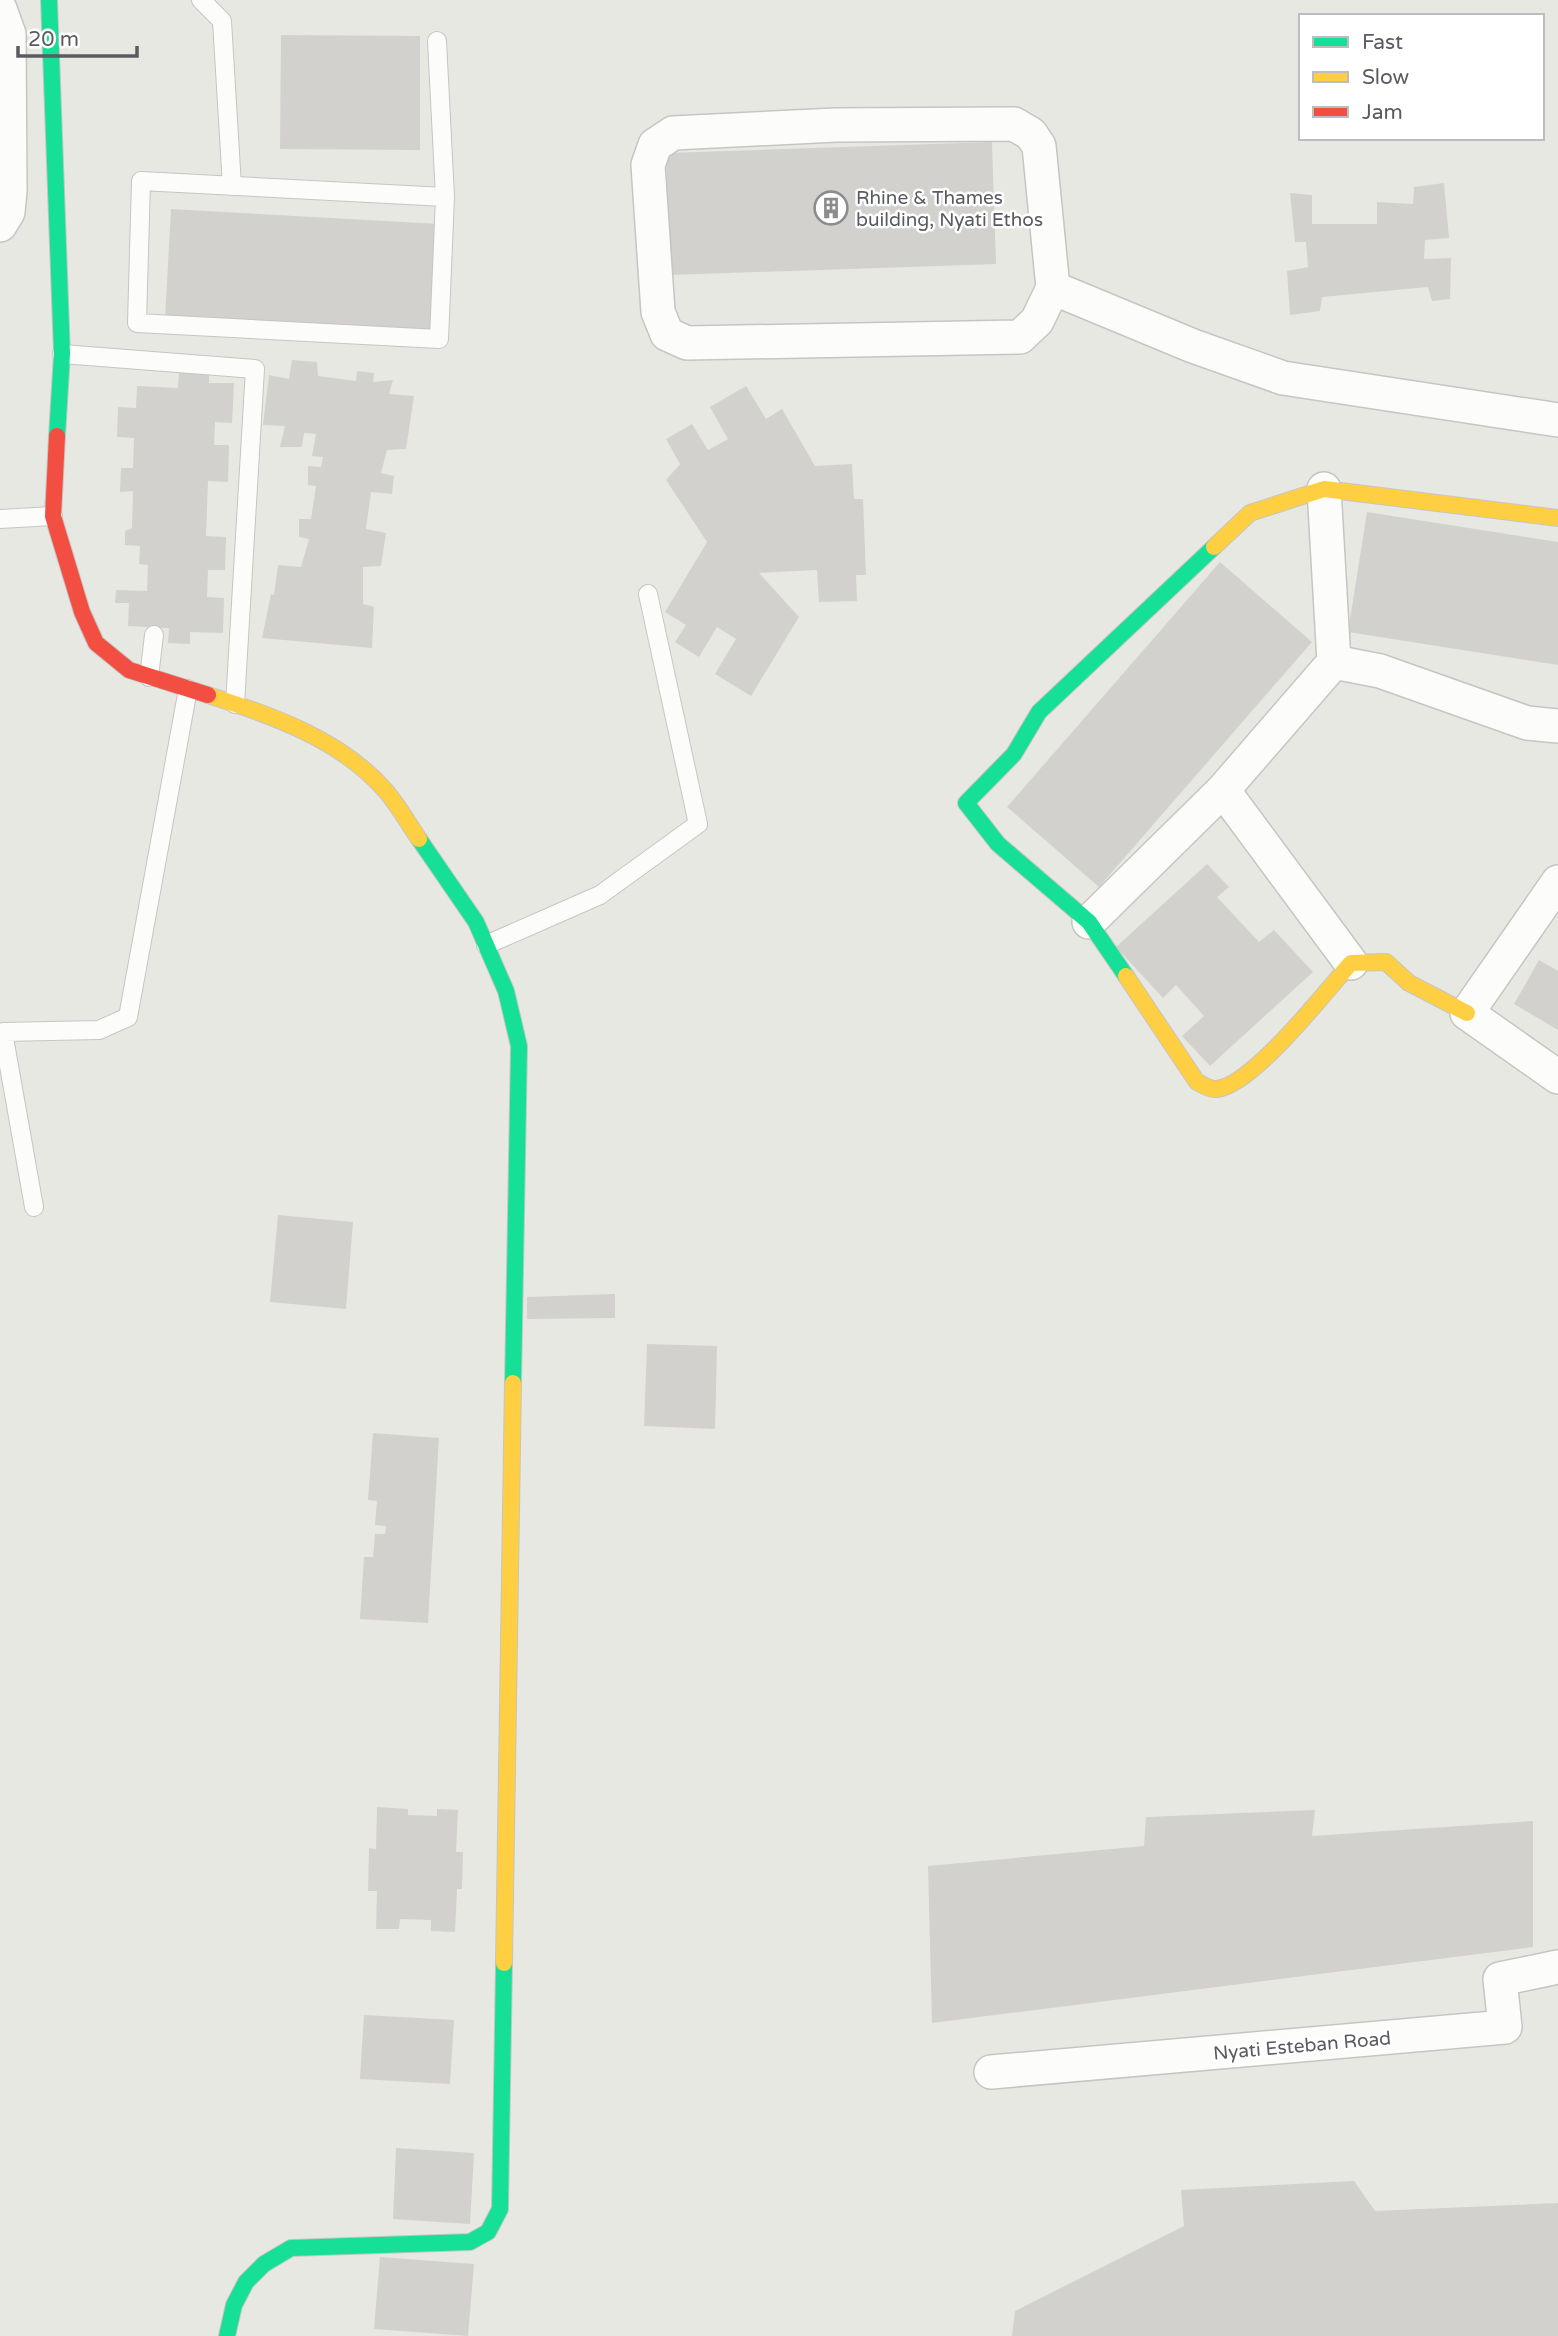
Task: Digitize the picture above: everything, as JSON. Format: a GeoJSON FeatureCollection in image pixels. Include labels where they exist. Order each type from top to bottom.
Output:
{"type":"FeatureCollection","features":[{"type":"Feature","properties":{"kind":"street"},"geometry":{"type":"LineString","coordinates":[[49,0],[62,354],[53,516],[82,612],[96,643],[129,670],[284,720],[335,748],[385,790],[476,922],[506,991],[519,1046],[500,2209],[488,2232],[470,2242],[291,2248],[265,2261],[239,2286],[227,2336]]}},
{"type":"Feature","properties":{"kind":"street"},"geometry":{"type":"LineString","coordinates":[[0,9],[9,34],[5,110],[10,191],[8,212],[0,225]]}},
{"type":"Feature","properties":{"kind":"street"},"geometry":{"type":"LineString","coordinates":[[1014,124],[1031,134],[1039,146],[1053,288],[1037,321],[1020,337],[687,343],[667,334],[658,312],[648,165],[654,145],[673,133],[714,130],[1014,124]]}},
{"type":"Feature","properties":{"kind":"street"},"geometry":{"type":"LineString","coordinates":[[1053,288],[1193,346],[1283,378],[1558,420]]}},
{"type":"Feature","properties":{"kind":"street"},"geometry":{"type":"LineString","coordinates":[[1089,922],[1223,790],[1334,662],[1324,489]]}},
{"type":"Feature","properties":{"kind":"street"},"geometry":{"type":"LineString","coordinates":[[1558,518],[1324,489],[1250,513],[1231,528],[1039,712],[1014,754],[966,803],[998,844],[1089,922],[1197,1082],[1216,1089],[1232,1085],[1253,1070],[1351,963],[1386,962],[1409,983],[1467,1013],[1558,1077]]}},
{"type":"Feature","properties":{"kind":"street"},"geometry":{"type":"LineString","coordinates":[[1334,662],[1380,671],[1527,723],[1558,726]]}},
{"type":"Feature","properties":{"kind":"street"},"geometry":{"type":"LineString","coordinates":[[1223,790],[1351,963]]}},
{"type":"Feature","properties":{"kind":"street"},"geometry":{"type":"LineString","coordinates":[[1467,1013],[1558,882]]}},
{"type":"Feature","properties":{"kind":"street","name":"Nyati Esteban Road"},"geometry":{"type":"LineString","coordinates":[[991,2072],[1505,2027],[1500,1979],[1558,1967]]}},
{"type":"Feature","properties":{"kind":"lane"},"geometry":{"type":"LineString","coordinates":[[201,0],[222,21],[232,186]]}},
{"type":"Feature","properties":{"kind":"lane"},"geometry":{"type":"LineString","coordinates":[[437,41],[445,197],[439,339],[137,323],[141,181],[445,197]]}},
{"type":"Feature","properties":{"kind":"lane"},"geometry":{"type":"LineString","coordinates":[[62,354],[256,369],[235,704]]}},
{"type":"Feature","properties":{"kind":"lane"},"geometry":{"type":"LineString","coordinates":[[0,519],[53,516]]}},
{"type":"Feature","properties":{"kind":"lane"},"geometry":{"type":"LineString","coordinates":[[486,944],[600,895],[698,824],[648,594]]}},
{"type":"Feature","properties":{"kind":"lane"},"geometry":{"type":"LineString","coordinates":[[149,677],[154,635]]}},
{"type":"Feature","properties":{"kind":"lane"},"geometry":{"type":"LineString","coordinates":[[34,1207],[1,1029],[99,1030],[128,1017],[188,689]]}},
{"type":"Feature","properties":{"kind":"building"},"geometry":{"type":"Polygon","coordinates":[[[281,35],[420,36],[420,150],[280,149],[281,35]]]}},
{"type":"Feature","properties":{"kind":"building","name":"Rhine & Thames building, Nyati Ethos"},"geometry":{"type":"Polygon","coordinates":[[[992,142],[996,264],[670,275],[666,153],[992,142]]]}},
{"type":"Feature","properties":{"kind":"building"},"geometry":{"type":"Polygon","coordinates":[[[1444,183],[1449,238],[1425,240],[1424,259],[1451,258],[1450,299],[1432,301],[1428,287],[1322,297],[1320,311],[1290,315],[1287,271],[1308,267],[1306,242],[1295,242],[1290,193],[1312,195],[1312,224],[1377,224],[1377,202],[1413,204],[1414,187],[1444,183]]]}},
{"type":"Feature","properties":{"kind":"building"},"geometry":{"type":"Polygon","coordinates":[[[171,209],[439,224],[433,335],[165,319],[171,209]]]}},
{"type":"Feature","properties":{"kind":"building"},"geometry":{"type":"Polygon","coordinates":[[[292,360],[317,362],[318,376],[356,381],[357,371],[374,373],[373,382],[393,380],[389,394],[414,396],[406,449],[387,450],[381,473],[394,476],[392,494],[371,492],[366,529],[386,533],[381,566],[363,567],[363,604],[374,607],[372,648],[262,638],[271,594],[274,595],[278,565],[301,567],[309,539],[299,537],[299,519],[311,519],[316,486],[308,485],[308,466],[321,467],[323,457],[312,456],[316,434],[304,433],[302,447],[280,447],[285,426],[263,425],[269,375],[289,379],[292,360]]]}},
{"type":"Feature","properties":{"kind":"building"},"geometry":{"type":"Polygon","coordinates":[[[179,372],[209,373],[209,383],[234,383],[232,423],[215,422],[214,445],[229,445],[228,482],[208,481],[206,536],[226,537],[225,570],[208,570],[207,597],[224,598],[223,633],[190,632],[190,644],[168,643],[169,628],[128,626],[129,603],[115,603],[116,590],[147,591],[148,565],[139,564],[140,546],[125,545],[125,531],[132,528],[133,491],[120,492],[121,468],[133,468],[134,438],[117,437],[118,407],[136,408],[137,386],[178,388],[179,372]]]}},
{"type":"Feature","properties":{"kind":"building"},"geometry":{"type":"Polygon","coordinates":[[[746,386],[766,419],[782,409],[815,466],[852,464],[854,499],[863,499],[866,575],[856,575],[857,601],[819,602],[817,570],[759,573],[799,617],[751,696],[715,674],[736,639],[717,627],[699,657],[675,642],[686,625],[665,612],[707,542],[666,480],[680,464],[666,439],[692,424],[708,450],[728,439],[710,407],[746,386]]]}},
{"type":"Feature","properties":{"kind":"building"},"geometry":{"type":"Polygon","coordinates":[[[1367,512],[1558,542],[1558,665],[1348,632],[1367,512]]]}},
{"type":"Feature","properties":{"kind":"building"},"geometry":{"type":"Polygon","coordinates":[[[1220,562],[1312,642],[1099,887],[1007,807],[1220,562]]]}},
{"type":"Feature","properties":{"kind":"building"},"geometry":{"type":"Polygon","coordinates":[[[1207,864],[1229,887],[1217,897],[1259,942],[1274,930],[1313,972],[1210,1066],[1182,1036],[1204,1016],[1176,985],[1163,998],[1116,947],[1207,864]]]}},
{"type":"Feature","properties":{"kind":"building"},"geometry":{"type":"Polygon","coordinates":[[[1539,960],[1558,971],[1558,1030],[1514,1004],[1539,960]]]}},
{"type":"Feature","properties":{"kind":"building"},"geometry":{"type":"Polygon","coordinates":[[[278,1215],[353,1222],[346,1309],[270,1302],[278,1215]]]}},
{"type":"Feature","properties":{"kind":"building"},"geometry":{"type":"Polygon","coordinates":[[[615,1294],[615,1318],[527,1319],[527,1297],[615,1294]]]}},
{"type":"Feature","properties":{"kind":"building"},"geometry":{"type":"Polygon","coordinates":[[[647,1344],[717,1346],[715,1429],[644,1426],[647,1344]]]}},
{"type":"Feature","properties":{"kind":"building"},"geometry":{"type":"Polygon","coordinates":[[[373,1433],[439,1438],[428,1623],[360,1619],[364,1557],[373,1557],[375,1534],[385,1534],[386,1526],[375,1525],[377,1501],[368,1500],[373,1433]]]}},
{"type":"Feature","properties":{"kind":"building"},"geometry":{"type":"Polygon","coordinates":[[[377,1807],[408,1809],[408,1815],[437,1816],[437,1809],[458,1810],[456,1852],[463,1852],[462,1889],[457,1889],[455,1932],[431,1931],[431,1920],[400,1919],[399,1929],[376,1929],[377,1891],[368,1891],[369,1848],[376,1849],[377,1807]]]}},
{"type":"Feature","properties":{"kind":"building"},"geometry":{"type":"Polygon","coordinates":[[[1315,1810],[1312,1836],[1533,1821],[1533,1947],[932,2023],[928,1866],[1144,1846],[1146,1817],[1315,1810]]]}},
{"type":"Feature","properties":{"kind":"building"},"geometry":{"type":"Polygon","coordinates":[[[364,2015],[454,2020],[450,2084],[360,2079],[364,2015]]]}},
{"type":"Feature","properties":{"kind":"building"},"geometry":{"type":"Polygon","coordinates":[[[396,2148],[474,2153],[470,2224],[393,2219],[396,2148]]]}},
{"type":"Feature","properties":{"kind":"building"},"geometry":{"type":"Polygon","coordinates":[[[1354,2181],[1375,2211],[1558,2203],[1558,2336],[1012,2336],[1015,2311],[1184,2226],[1181,2190],[1354,2181]]]}},
{"type":"Feature","properties":{"kind":"building"},"geometry":{"type":"Polygon","coordinates":[[[380,2257],[474,2264],[468,2336],[374,2329],[380,2257]]]}},
{"type":"Feature","properties":{"kind":"traffic: fast"},"geometry":{"type":"LineString","coordinates":[[49,0],[62,354],[57,436]]}},
{"type":"Feature","properties":{"kind":"traffic: fast"},"geometry":{"type":"LineString","coordinates":[[1126,976],[1089,922],[998,844],[966,803],[1014,754],[1039,712],[1214,547]]}},
{"type":"Feature","properties":{"kind":"traffic: fast"},"geometry":{"type":"LineString","coordinates":[[419,839],[476,922],[506,991],[519,1046],[513,1383]]}},
{"type":"Feature","properties":{"kind":"traffic: fast"},"geometry":{"type":"LineString","coordinates":[[227,2336],[234,2305],[246,2282],[264,2264],[291,2248],[470,2242],[488,2232],[500,2209],[504,1963]]}},
{"type":"Feature","properties":{"kind":"traffic: slow"},"geometry":{"type":"LineString","coordinates":[[1214,547],[1250,513],[1324,489],[1558,518]]}},
{"type":"Feature","properties":{"kind":"traffic: slow"},"geometry":{"type":"LineString","coordinates":[[208,695],[303,731],[347,756],[385,790],[419,839]]}},
{"type":"Feature","properties":{"kind":"traffic: slow"},"geometry":{"type":"LineString","coordinates":[[1126,976],[1197,1082],[1215,1089],[1232,1084],[1269,1055],[1351,963],[1386,962],[1409,983],[1467,1013]]}},
{"type":"Feature","properties":{"kind":"traffic: slow"},"geometry":{"type":"LineString","coordinates":[[504,1963],[513,1383]]}},
{"type":"Feature","properties":{"kind":"traffic: jam"},"geometry":{"type":"LineString","coordinates":[[57,436],[53,516],[82,612],[96,643],[129,670],[208,695]]}},
{"type":"Feature","properties":{"kind":"place","name":"Rhine & Thames building, Nyati Ethos"},"geometry":{"type":"Point","coordinates":[831,208]}}]}
